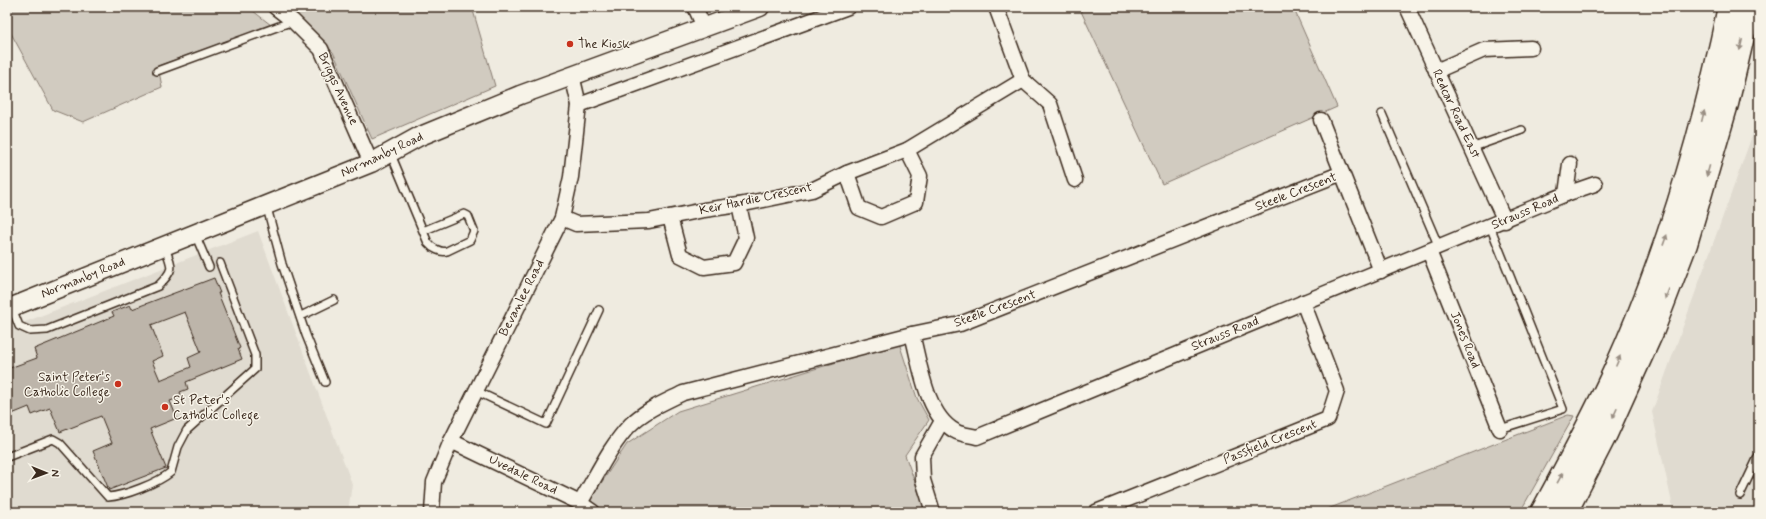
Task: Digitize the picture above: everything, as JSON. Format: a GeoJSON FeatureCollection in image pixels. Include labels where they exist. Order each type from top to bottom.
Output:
{"type":"FeatureCollection","features":[{"type":"Feature","properties":{"kind":"highway"},"geometry":{"type":"LineString","coordinates":[[1542,512],[1572,458],[1614,372],[1674,218],[1698,138],[1729,7]]}},
{"type":"Feature","properties":{"kind":"highway"},"geometry":{"type":"LineString","coordinates":[[1566,512],[1606,434],[1653,330],[1686,244],[1727,104],[1750,7]]}},
{"type":"Feature","properties":{"kind":"street","name":"Briggs Avenue"},"geometry":{"type":"LineString","coordinates":[[275,7],[293,21],[321,49],[371,163]]}},
{"type":"Feature","properties":{"kind":"street"},"geometry":{"type":"LineString","coordinates":[[695,7],[704,27]]}},
{"type":"Feature","properties":{"kind":"street","name":"Normanby Road"},"geometry":{"type":"LineString","coordinates":[[9,308],[371,163],[389,152],[426,134],[520,94],[760,7]]}},
{"type":"Feature","properties":{"kind":"street"},"geometry":{"type":"LineString","coordinates":[[579,104],[848,7]]}},
{"type":"Feature","properties":{"kind":"street"},"geometry":{"type":"LineString","coordinates":[[996,7],[1023,80],[1050,104],[1075,180]]}},
{"type":"Feature","properties":{"kind":"street","name":"Redcar Road East"},"geometry":{"type":"LineString","coordinates":[[1407,7],[1505,220]]}},
{"type":"Feature","properties":{"kind":"street"},"geometry":{"type":"LineString","coordinates":[[1436,71],[1484,50],[1531,48]]}},
{"type":"Feature","properties":{"kind":"street","name":"Bevanlee Road"},"geometry":{"type":"LineString","coordinates":[[432,512],[434,482],[451,440],[562,218],[571,177],[579,104],[572,75]]}},
{"type":"Feature","properties":{"kind":"street","name":"Keir Hardie Crescent"},"geometry":{"type":"LineString","coordinates":[[562,218],[576,224],[649,221],[812,190],[847,173],[908,150],[1023,80]]}},
{"type":"Feature","properties":{"kind":"street"},"geometry":{"type":"LineString","coordinates":[[1321,120],[1342,173]]}},
{"type":"Feature","properties":{"kind":"street"},"geometry":{"type":"LineString","coordinates":[[847,173],[859,208],[881,217],[916,202],[920,176],[908,150]]}},
{"type":"Feature","properties":{"kind":"street"},"geometry":{"type":"LineString","coordinates":[[1566,194],[1570,164]]}},
{"type":"Feature","properties":{"kind":"street","name":"Steele Crescent"},"geometry":{"type":"LineString","coordinates":[[580,503],[617,440],[631,424],[653,408],[683,394],[912,334],[960,324],[1342,173],[1381,271]]}},
{"type":"Feature","properties":{"kind":"street","name":"Strauss Road"},"geometry":{"type":"LineString","coordinates":[[912,334],[930,402],[942,421],[956,432],[977,437],[1566,194],[1595,184]]}},
{"type":"Feature","properties":{"kind":"street"},"geometry":{"type":"LineString","coordinates":[[670,217],[680,255],[704,267],[734,263],[746,238],[739,205]]}},
{"type":"Feature","properties":{"kind":"street","name":"Jones Road"},"geometry":{"type":"LineString","coordinates":[[1434,249],[1500,429]]}},
{"type":"Feature","properties":{"kind":"street","name":"Passfield Crescent"},"geometry":{"type":"LineString","coordinates":[[1096,512],[1328,419],[1337,391],[1303,302]]}},
{"type":"Feature","properties":{"kind":"street"},"geometry":{"type":"LineString","coordinates":[[933,512],[923,480],[922,456],[942,421]]}},
{"type":"Feature","properties":{"kind":"street","name":"Uvedale Road"},"geometry":{"type":"LineString","coordinates":[[451,440],[580,503],[593,512]]}},
{"type":"Feature","properties":{"kind":"lane"},"geometry":{"type":"LineString","coordinates":[[157,71],[293,21]]}},
{"type":"Feature","properties":{"kind":"lane"},"geometry":{"type":"LineString","coordinates":[[1382,114],[1434,249]]}},
{"type":"Feature","properties":{"kind":"lane"},"geometry":{"type":"LineString","coordinates":[[1472,148],[1522,130]]}},
{"type":"Feature","properties":{"kind":"lane"},"geometry":{"type":"LineString","coordinates":[[389,152],[423,231],[431,247],[443,252],[470,240],[474,231],[468,216],[464,214],[423,231]]}},
{"type":"Feature","properties":{"kind":"lane"},"geometry":{"type":"LineString","coordinates":[[266,204],[282,264],[301,316],[306,335],[325,382]]}},
{"type":"Feature","properties":{"kind":"lane"},"geometry":{"type":"LineString","coordinates":[[1490,226],[1563,409],[1500,429]]}},
{"type":"Feature","properties":{"kind":"lane"},"geometry":{"type":"LineString","coordinates":[[195,234],[209,267]]}},
{"type":"Feature","properties":{"kind":"lane"},"geometry":{"type":"LineString","coordinates":[[9,308],[19,326],[30,331],[46,330],[158,286],[168,276],[172,266],[164,246]]}},
{"type":"Feature","properties":{"kind":"lane"},"geometry":{"type":"LineString","coordinates":[[7,458],[53,438],[60,443],[108,497],[117,496],[159,479],[171,472],[178,447],[187,430],[255,369],[255,355],[220,263]]}},
{"type":"Feature","properties":{"kind":"lane"},"geometry":{"type":"LineString","coordinates":[[301,316],[334,300]]}},
{"type":"Feature","properties":{"kind":"lane"},"geometry":{"type":"LineString","coordinates":[[476,391],[546,424],[599,310]]}},
{"type":"Feature","properties":{"kind":"lane"},"geometry":{"type":"LineString","coordinates":[[1740,495],[1759,455]]}},
{"type":"Feature","properties":{"kind":"shaded area"},"geometry":{"type":"Polygon","coordinates":[[[7,7],[248,7],[271,25],[158,66],[162,87],[83,122],[53,110],[7,26],[7,7]]]}},
{"type":"Feature","properties":{"kind":"shaded area"},"geometry":{"type":"Polygon","coordinates":[[[285,7],[472,7],[495,86],[372,139],[333,52],[285,7]]]}},
{"type":"Feature","properties":{"kind":"shaded area"},"geometry":{"type":"Polygon","coordinates":[[[1079,7],[1293,7],[1337,107],[1162,184],[1079,7]]]}},
{"type":"Feature","properties":{"kind":"shaded area"},"geometry":{"type":"Polygon","coordinates":[[[1759,110],[1759,512],[1674,512],[1652,412],[1757,122],[1759,110]]]}},
{"type":"Feature","properties":{"kind":"shaded area","name":"St Peter's Catholic College"},"geometry":{"type":"Polygon","coordinates":[[[258,231],[352,484],[348,512],[7,512],[7,329],[258,231]]]}},
{"type":"Feature","properties":{"kind":"shaded area"},"geometry":{"type":"Polygon","coordinates":[[[899,343],[917,398],[929,420],[905,455],[926,512],[597,512],[586,506],[627,444],[678,411],[899,343]]]}},
{"type":"Feature","properties":{"kind":"shaded area"},"geometry":{"type":"Polygon","coordinates":[[[1568,415],[1574,416],[1520,512],[1320,512],[1568,415]]]}},
{"type":"Feature","properties":{"kind":"building","name":"Saint Peter's Catholic College"},"geometry":{"type":"Polygon","coordinates":[[[214,278],[220,293],[218,293],[240,348],[238,349],[242,359],[186,382],[188,389],[180,392],[182,397],[170,401],[177,418],[150,429],[166,468],[109,490],[93,451],[112,443],[101,416],[60,432],[50,408],[32,415],[29,407],[7,416],[7,369],[37,358],[34,349],[114,316],[112,312],[130,305],[132,309],[214,278]],[[185,312],[151,325],[163,356],[152,361],[160,380],[191,367],[188,358],[201,352],[185,312]]]}},
{"type":"Feature","properties":{"kind":"place","name":"The Kiosk"},"geometry":{"type":"Point","coordinates":[570,44]}},
{"type":"Feature","properties":{"kind":"place","name":"Saint Peter's Catholic College"},"geometry":{"type":"Point","coordinates":[118,384]}},
{"type":"Feature","properties":{"kind":"place","name":"St Peter's Catholic College"},"geometry":{"type":"Point","coordinates":[165,407]}}]}
